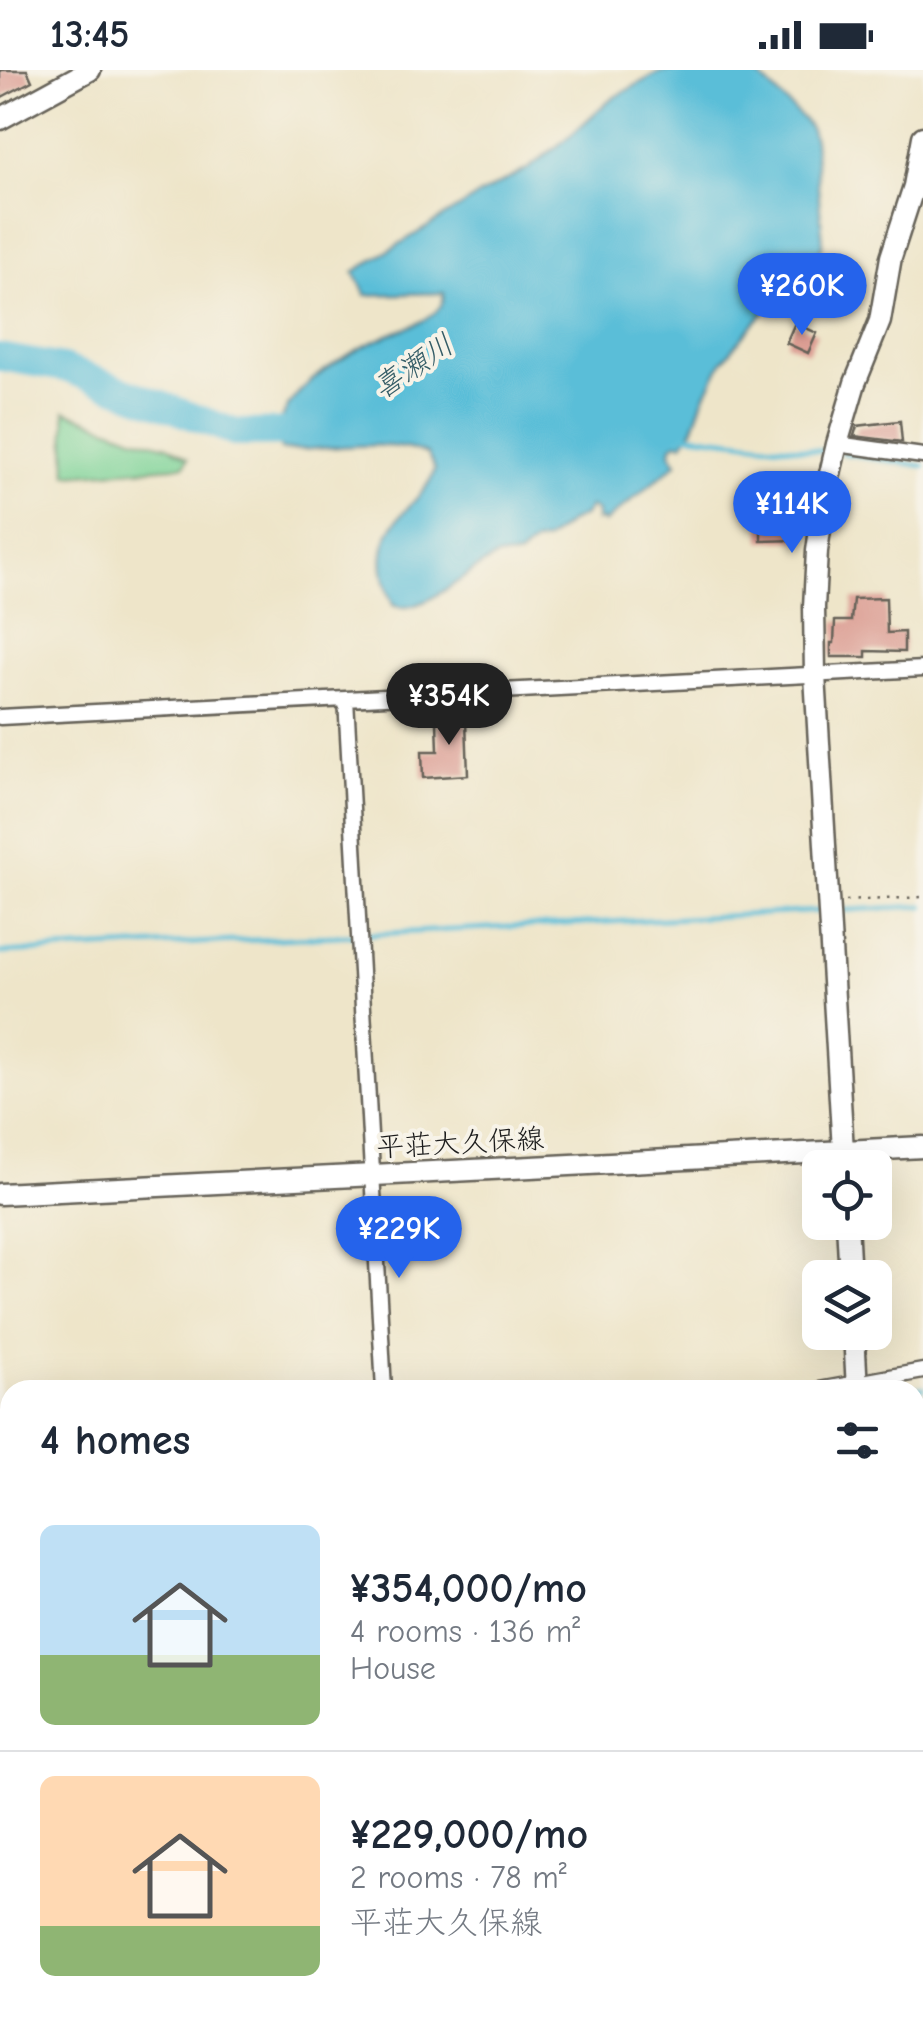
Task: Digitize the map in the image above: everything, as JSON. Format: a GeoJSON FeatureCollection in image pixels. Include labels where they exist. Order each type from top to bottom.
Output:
{"type":"FeatureCollection","features":[{"type":"Feature","properties":{"kind":"street"},"geometry":{"type":"LineString","coordinates":[[0,119],[90,70]]}},
{"type":"Feature","properties":{"kind":"street"},"geometry":{"type":"LineString","coordinates":[[843,1150],[815,675],[818,551],[837,444],[855,383],[880,321],[891,258],[914,186],[923,137]]}},
{"type":"Feature","properties":{"kind":"street"},"geometry":{"type":"LineString","coordinates":[[837,444],[923,456]]}},
{"type":"Feature","properties":{"kind":"street"},"geometry":{"type":"LineString","coordinates":[[0,717],[923,670]]}},
{"type":"Feature","properties":{"kind":"street"},"geometry":{"type":"LineString","coordinates":[[346,699],[383,1380]]}},
{"type":"Feature","properties":{"kind":"street","name":"平荘大久保線"},"geometry":{"type":"LineString","coordinates":[[892,1151],[923,1146]]}},
{"type":"Feature","properties":{"kind":"street","name":"平荘大久保線"},"geometry":{"type":"LineString","coordinates":[[0,1194],[371,1174],[802,1161]]}},
{"type":"Feature","properties":{"kind":"street"},"geometry":{"type":"LineString","coordinates":[[855,1350],[857,1380]]}},
{"type":"Feature","properties":{"kind":"street"},"geometry":{"type":"LineString","coordinates":[[881,1380],[923,1370]]}},
{"type":"Feature","properties":{"kind":"path"},"geometry":{"type":"LineString","coordinates":[[828,902],[923,897]]}},
{"type":"Feature","properties":{"kind":"green space"},"geometry":{"type":"Polygon","coordinates":[[[65,411],[168,446],[188,458],[185,465],[174,467],[67,475],[65,411]]]}},
{"type":"Feature","properties":{"kind":"water"},"geometry":{"type":"Polygon","coordinates":[[[753,70],[804,120],[814,140],[823,243],[820,252],[722,362],[693,429],[683,443],[672,445],[671,453],[677,463],[604,523],[596,521],[597,511],[590,507],[583,516],[545,541],[534,543],[519,556],[495,558],[417,605],[393,605],[383,570],[384,547],[394,525],[432,476],[435,469],[427,454],[391,446],[281,450],[282,419],[288,406],[311,381],[356,351],[429,317],[442,303],[444,293],[366,295],[354,272],[529,168],[608,101],[658,73],[753,70]]]}},
{"type":"Feature","properties":{"kind":"building"},"geometry":{"type":"Polygon","coordinates":[[[0,70],[27,70],[32,81],[0,98],[0,70]]]}},
{"type":"Feature","properties":{"kind":"building"},"geometry":{"type":"Polygon","coordinates":[[[795,323],[817,333],[808,353],[786,343],[795,323]]]}},
{"type":"Feature","properties":{"kind":"building"},"geometry":{"type":"Polygon","coordinates":[[[900,421],[902,442],[854,436],[857,426],[900,421]]]}},
{"type":"Feature","properties":{"kind":"building"},"geometry":{"type":"Polygon","coordinates":[[[799,520],[799,540],[761,541],[761,521],[799,520]]]}},
{"type":"Feature","properties":{"kind":"building"},"geometry":{"type":"Polygon","coordinates":[[[886,598],[887,633],[904,632],[904,652],[866,651],[866,657],[831,657],[835,621],[851,621],[853,599],[886,598]]]}},
{"type":"Feature","properties":{"kind":"building"},"geometry":{"type":"Polygon","coordinates":[[[448,704],[462,704],[468,775],[423,778],[422,751],[438,751],[437,722],[448,722],[448,704]]]}},
{"type":"Feature","properties":{"kind":"waterway","name":"喜瀬川"},"geometry":{"type":"LineString","coordinates":[[0,357],[64,368],[237,433],[316,432]]}},
{"type":"Feature","properties":{"kind":"waterway"},"geometry":{"type":"LineString","coordinates":[[683,434],[831,452]]}},
{"type":"Feature","properties":{"kind":"waterway"},"geometry":{"type":"LineString","coordinates":[[842,453],[923,466]]}},
{"type":"Feature","properties":{"kind":"waterway"},"geometry":{"type":"LineString","coordinates":[[832,911],[923,906]]}},
{"type":"Feature","properties":{"kind":"waterway"},"geometry":{"type":"LineString","coordinates":[[0,953],[821,911]]}}]}
